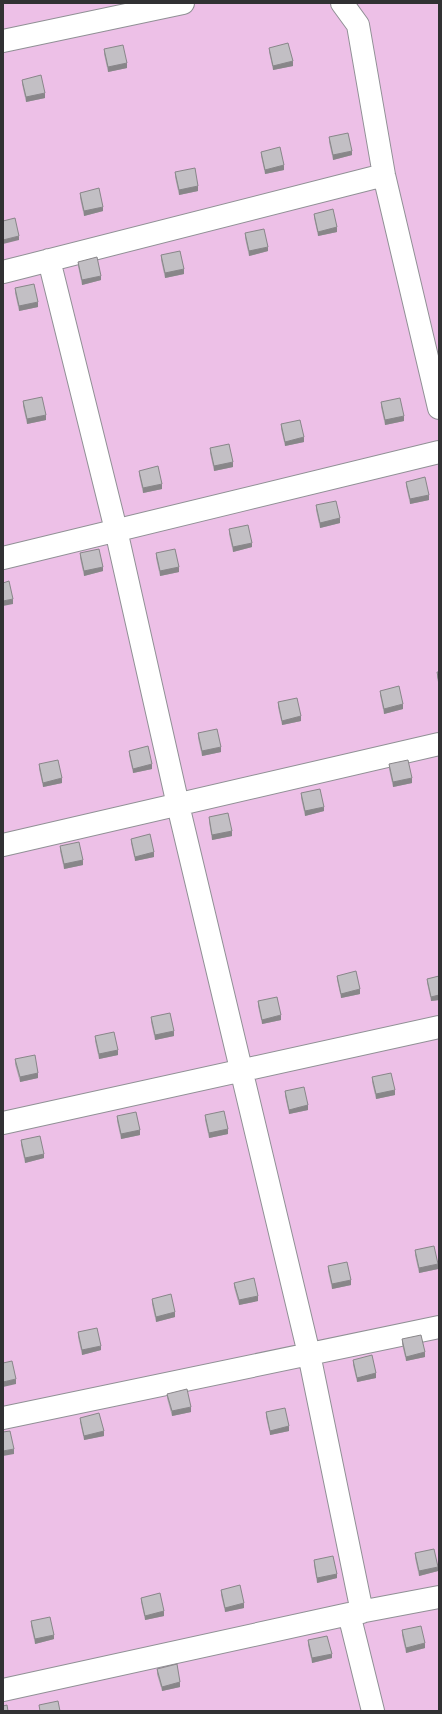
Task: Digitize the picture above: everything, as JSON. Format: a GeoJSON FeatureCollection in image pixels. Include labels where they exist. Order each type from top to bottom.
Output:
{"type":"FeatureCollection","features":[{"type":"Feature","properties":{"kind":"lane"},"geometry":{"type":"LineString","coordinates":[[3,41],[183,3]]}},
{"type":"Feature","properties":{"kind":"lane"},"geometry":{"type":"LineString","coordinates":[[342,3],[358,25],[384,175],[439,408]]}},
{"type":"Feature","properties":{"kind":"lane"},"geometry":{"type":"LineString","coordinates":[[3,272],[384,175]]}},
{"type":"Feature","properties":{"kind":"lane"},"geometry":{"type":"LineString","coordinates":[[49,260],[116,530],[178,805],[309,1354],[373,1711]]}},
{"type":"Feature","properties":{"kind":"lane"},"geometry":{"type":"LineString","coordinates":[[3,558],[439,452]]}},
{"type":"Feature","properties":{"kind":"lane"},"geometry":{"type":"LineString","coordinates":[[3,845],[439,744]]}},
{"type":"Feature","properties":{"kind":"lane"},"geometry":{"type":"LineString","coordinates":[[3,1123],[439,1027]]}},
{"type":"Feature","properties":{"kind":"lane"},"geometry":{"type":"LineString","coordinates":[[3,1418],[439,1326]]}},
{"type":"Feature","properties":{"kind":"lane"},"geometry":{"type":"LineString","coordinates":[[3,1690],[356,1613],[439,1597]]}},
{"type":"Feature","properties":{"kind":"shaded area"},"geometry":{"type":"Polygon","coordinates":[[[3,3],[439,3],[439,1711],[3,1711],[3,3]]]}},
{"type":"Feature","properties":{"kind":"building"},"geometry":{"type":"Polygon","coordinates":[[[288,43],[293,61],[273,66],[269,48],[288,43]]]}},
{"type":"Feature","properties":{"kind":"building"},"geometry":{"type":"Polygon","coordinates":[[[123,45],[127,63],[108,67],[104,49],[123,45]]]}},
{"type":"Feature","properties":{"kind":"building"},"geometry":{"type":"Polygon","coordinates":[[[41,75],[45,93],[26,97],[22,80],[41,75]]]}},
{"type":"Feature","properties":{"kind":"building"},"geometry":{"type":"Polygon","coordinates":[[[348,133],[352,151],[333,155],[329,137],[348,133]]]}},
{"type":"Feature","properties":{"kind":"building"},"geometry":{"type":"Polygon","coordinates":[[[280,147],[284,165],[265,170],[261,152],[280,147]]]}},
{"type":"Feature","properties":{"kind":"building"},"geometry":{"type":"Polygon","coordinates":[[[195,168],[198,186],[179,190],[175,172],[195,168]]]}},
{"type":"Feature","properties":{"kind":"building"},"geometry":{"type":"Polygon","coordinates":[[[99,188],[103,207],[84,211],[80,193],[99,188]]]}},
{"type":"Feature","properties":{"kind":"building"},"geometry":{"type":"Polygon","coordinates":[[[333,209],[337,227],[318,232],[314,214],[333,209]]]}},
{"type":"Feature","properties":{"kind":"building"},"geometry":{"type":"Polygon","coordinates":[[[15,218],[19,236],[3,240],[3,221],[15,218]]]}},
{"type":"Feature","properties":{"kind":"building"},"geometry":{"type":"Polygon","coordinates":[[[264,229],[268,247],[249,251],[245,233],[264,229]]]}},
{"type":"Feature","properties":{"kind":"building"},"geometry":{"type":"Polygon","coordinates":[[[180,251],[184,269],[165,273],[161,255],[180,251]]]}},
{"type":"Feature","properties":{"kind":"building"},"geometry":{"type":"Polygon","coordinates":[[[97,257],[101,276],[82,280],[78,262],[97,257]]]}},
{"type":"Feature","properties":{"kind":"building"},"geometry":{"type":"Polygon","coordinates":[[[34,284],[38,302],[19,306],[15,288],[34,284]]]}},
{"type":"Feature","properties":{"kind":"building"},"geometry":{"type":"Polygon","coordinates":[[[42,397],[46,415],[27,419],[23,401],[42,397]]]}},
{"type":"Feature","properties":{"kind":"building"},"geometry":{"type":"Polygon","coordinates":[[[400,398],[404,416],[385,420],[381,402],[400,398]]]}},
{"type":"Feature","properties":{"kind":"building"},"geometry":{"type":"Polygon","coordinates":[[[300,420],[304,437],[285,442],[281,424],[300,420]]]}},
{"type":"Feature","properties":{"kind":"building"},"geometry":{"type":"Polygon","coordinates":[[[229,444],[233,462],[214,466],[210,448],[229,444]]]}},
{"type":"Feature","properties":{"kind":"building"},"geometry":{"type":"Polygon","coordinates":[[[158,466],[162,484],[143,488],[139,471],[158,466]]]}},
{"type":"Feature","properties":{"kind":"building"},"geometry":{"type":"Polygon","coordinates":[[[425,477],[429,495],[410,499],[406,482],[425,477]]]}},
{"type":"Feature","properties":{"kind":"building"},"geometry":{"type":"Polygon","coordinates":[[[336,501],[340,518],[320,523],[316,505],[336,501]]]}},
{"type":"Feature","properties":{"kind":"building"},"geometry":{"type":"Polygon","coordinates":[[[248,525],[252,543],[233,547],[229,529],[248,525]]]}},
{"type":"Feature","properties":{"kind":"building"},"geometry":{"type":"Polygon","coordinates":[[[99,549],[103,567],[84,571],[80,553],[99,549]]]}},
{"type":"Feature","properties":{"kind":"building"},"geometry":{"type":"Polygon","coordinates":[[[175,549],[179,567],[160,571],[156,553],[175,549]]]}},
{"type":"Feature","properties":{"kind":"building"},"geometry":{"type":"Polygon","coordinates":[[[9,581],[13,599],[3,601],[3,583],[9,581]]]}},
{"type":"Feature","properties":{"kind":"building"},"geometry":{"type":"Polygon","coordinates":[[[399,686],[403,704],[384,709],[380,691],[399,686]]]}},
{"type":"Feature","properties":{"kind":"building"},"geometry":{"type":"Polygon","coordinates":[[[297,698],[301,716],[282,721],[278,702],[297,698]]]}},
{"type":"Feature","properties":{"kind":"building"},"geometry":{"type":"Polygon","coordinates":[[[217,729],[221,747],[202,751],[198,733],[217,729]]]}},
{"type":"Feature","properties":{"kind":"building"},"geometry":{"type":"Polygon","coordinates":[[[148,746],[152,764],[133,769],[129,751],[148,746]]]}},
{"type":"Feature","properties":{"kind":"building"},"geometry":{"type":"Polygon","coordinates":[[[58,760],[62,778],[43,783],[39,764],[58,760]]]}},
{"type":"Feature","properties":{"kind":"building"},"geometry":{"type":"Polygon","coordinates":[[[408,760],[412,778],[393,782],[389,764],[408,760]]]}},
{"type":"Feature","properties":{"kind":"building"},"geometry":{"type":"Polygon","coordinates":[[[320,789],[324,807],[305,811],[301,793],[320,789]]]}},
{"type":"Feature","properties":{"kind":"building"},"geometry":{"type":"Polygon","coordinates":[[[228,813],[232,831],[212,835],[209,817],[228,813]]]}},
{"type":"Feature","properties":{"kind":"building"},"geometry":{"type":"Polygon","coordinates":[[[150,834],[154,852],[135,857],[131,839],[150,834]]]}},
{"type":"Feature","properties":{"kind":"building"},"geometry":{"type":"Polygon","coordinates":[[[79,842],[83,860],[64,864],[60,846],[79,842]]]}},
{"type":"Feature","properties":{"kind":"building"},"geometry":{"type":"Polygon","coordinates":[[[356,971],[360,989],[341,994],[337,976],[356,971]]]}},
{"type":"Feature","properties":{"kind":"building"},"geometry":{"type":"Polygon","coordinates":[[[439,976],[439,995],[431,997],[427,979],[439,976]]]}},
{"type":"Feature","properties":{"kind":"building"},"geometry":{"type":"Polygon","coordinates":[[[277,997],[281,1015],[262,1020],[258,1001],[277,997]]]}},
{"type":"Feature","properties":{"kind":"building"},"geometry":{"type":"Polygon","coordinates":[[[170,1013],[174,1031],[155,1035],[151,1017],[170,1013]]]}},
{"type":"Feature","properties":{"kind":"building"},"geometry":{"type":"Polygon","coordinates":[[[114,1032],[118,1050],[99,1054],[95,1036],[114,1032]]]}},
{"type":"Feature","properties":{"kind":"building"},"geometry":{"type":"Polygon","coordinates":[[[35,1055],[38,1073],[20,1077],[15,1059],[35,1055]]]}},
{"type":"Feature","properties":{"kind":"building"},"geometry":{"type":"Polygon","coordinates":[[[391,1073],[395,1090],[376,1094],[372,1077],[391,1073]]]}},
{"type":"Feature","properties":{"kind":"building"},"geometry":{"type":"Polygon","coordinates":[[[304,1087],[308,1105],[289,1110],[285,1091],[304,1087]]]}},
{"type":"Feature","properties":{"kind":"building"},"geometry":{"type":"Polygon","coordinates":[[[224,1111],[228,1129],[209,1133],[205,1115],[224,1111]]]}},
{"type":"Feature","properties":{"kind":"building"},"geometry":{"type":"Polygon","coordinates":[[[136,1112],[140,1130],[121,1134],[117,1116],[136,1112]]]}},
{"type":"Feature","properties":{"kind":"building"},"geometry":{"type":"Polygon","coordinates":[[[40,1136],[44,1154],[25,1158],[21,1140],[40,1136]]]}},
{"type":"Feature","properties":{"kind":"building"},"geometry":{"type":"Polygon","coordinates":[[[434,1246],[438,1264],[419,1268],[415,1250],[434,1246]]]}},
{"type":"Feature","properties":{"kind":"building"},"geometry":{"type":"Polygon","coordinates":[[[347,1262],[351,1280],[332,1284],[328,1266],[347,1262]]]}},
{"type":"Feature","properties":{"kind":"building"},"geometry":{"type":"Polygon","coordinates":[[[254,1278],[258,1296],[239,1300],[234,1283],[254,1278]]]}},
{"type":"Feature","properties":{"kind":"building"},"geometry":{"type":"Polygon","coordinates":[[[171,1294],[175,1312],[156,1317],[152,1299],[171,1294]]]}},
{"type":"Feature","properties":{"kind":"building"},"geometry":{"type":"Polygon","coordinates":[[[97,1328],[101,1346],[82,1350],[78,1332],[97,1328]]]}},
{"type":"Feature","properties":{"kind":"building"},"geometry":{"type":"Polygon","coordinates":[[[421,1335],[425,1352],[406,1357],[402,1339],[421,1335]]]}},
{"type":"Feature","properties":{"kind":"building"},"geometry":{"type":"Polygon","coordinates":[[[372,1355],[376,1373],[357,1378],[353,1360],[372,1355]]]}},
{"type":"Feature","properties":{"kind":"building"},"geometry":{"type":"Polygon","coordinates":[[[12,1361],[16,1379],[3,1382],[3,1363],[12,1361]]]}},
{"type":"Feature","properties":{"kind":"building"},"geometry":{"type":"Polygon","coordinates":[[[187,1389],[191,1407],[172,1411],[167,1394],[187,1389]]]}},
{"type":"Feature","properties":{"kind":"building"},"geometry":{"type":"Polygon","coordinates":[[[285,1408],[289,1426],[270,1431],[266,1412],[285,1408]]]}},
{"type":"Feature","properties":{"kind":"building"},"geometry":{"type":"Polygon","coordinates":[[[99,1413],[104,1431],[84,1436],[80,1418],[99,1413]]]}},
{"type":"Feature","properties":{"kind":"building"},"geometry":{"type":"Polygon","coordinates":[[[10,1431],[14,1449],[3,1451],[3,1432],[10,1431]]]}},
{"type":"Feature","properties":{"kind":"building"},"geometry":{"type":"Polygon","coordinates":[[[434,1549],[438,1567],[419,1571],[415,1553],[434,1549]]]}},
{"type":"Feature","properties":{"kind":"building"},"geometry":{"type":"Polygon","coordinates":[[[333,1556],[337,1574],[317,1578],[314,1560],[333,1556]]]}},
{"type":"Feature","properties":{"kind":"building"},"geometry":{"type":"Polygon","coordinates":[[[240,1585],[244,1603],[225,1608],[221,1590],[240,1585]]]}},
{"type":"Feature","properties":{"kind":"building"},"geometry":{"type":"Polygon","coordinates":[[[160,1593],[164,1611],[145,1616],[141,1598],[160,1593]]]}},
{"type":"Feature","properties":{"kind":"building"},"geometry":{"type":"Polygon","coordinates":[[[50,1617],[54,1635],[35,1639],[31,1621],[50,1617]]]}},
{"type":"Feature","properties":{"kind":"building"},"geometry":{"type":"Polygon","coordinates":[[[421,1626],[425,1643],[406,1648],[402,1630],[421,1626]]]}},
{"type":"Feature","properties":{"kind":"building"},"geometry":{"type":"Polygon","coordinates":[[[327,1636],[332,1654],[312,1658],[308,1640],[327,1636]]]}},
{"type":"Feature","properties":{"kind":"building"},"geometry":{"type":"Polygon","coordinates":[[[177,1664],[180,1682],[162,1687],[157,1669],[177,1664]]]}},
{"type":"Feature","properties":{"kind":"building"},"geometry":{"type":"Polygon","coordinates":[[[58,1701],[60,1711],[40,1711],[39,1705],[58,1701]]]}},
{"type":"Feature","properties":{"kind":"building"},"geometry":{"type":"Polygon","coordinates":[[[7,1705],[8,1711],[3,1711],[3,1706],[7,1705]]]}}]}
